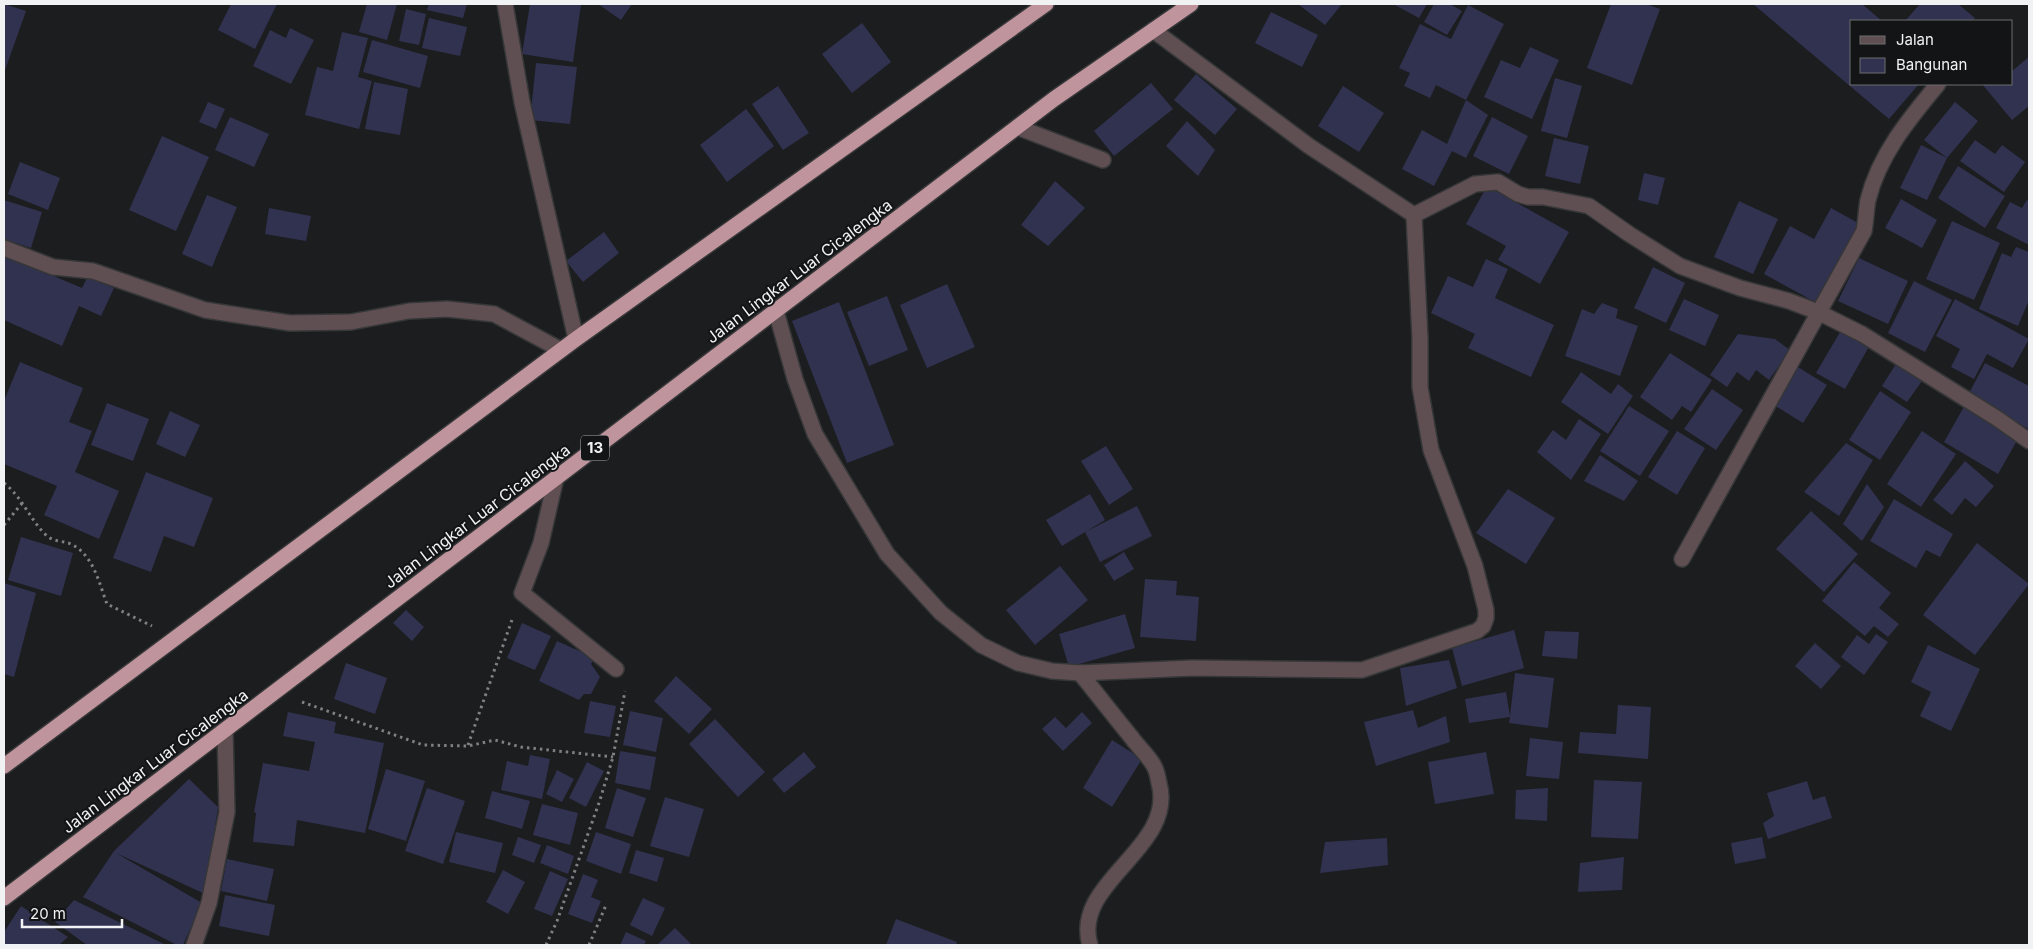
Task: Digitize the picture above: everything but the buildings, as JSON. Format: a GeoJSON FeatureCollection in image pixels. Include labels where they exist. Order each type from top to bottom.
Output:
{"type":"FeatureCollection","features":[{"type":"Feature","properties":{"kind":"highway"},"geometry":{"type":"LineString","coordinates":[[4,766],[576,338],[1046,4]]}},
{"type":"Feature","properties":{"kind":"highway","name":"Jalan Lingkar Luar Cicalengka"},"geometry":{"type":"LineString","coordinates":[[4,898],[1016,127],[1191,4]]}},
{"type":"Feature","properties":{"kind":"street"},"geometry":{"type":"LineString","coordinates":[[505,4],[522,102],[576,338]]}},
{"type":"Feature","properties":{"kind":"street"},"geometry":{"type":"LineString","coordinates":[[1153,30],[1309,146],[1414,215]]}},
{"type":"Feature","properties":{"kind":"street"},"geometry":{"type":"LineString","coordinates":[[1682,559],[1864,231],[1868,200],[1882,162],[1902,128],[1937,85]]}},
{"type":"Feature","properties":{"kind":"street"},"geometry":{"type":"LineString","coordinates":[[1016,127],[1102,160]]}},
{"type":"Feature","properties":{"kind":"street"},"geometry":{"type":"LineString","coordinates":[[1414,215],[1475,184],[1498,182],[1518,194],[1528,197],[1544,197],[1589,206],[1680,266],[1754,292],[1789,301],[1818,312],[1862,334],[1998,419],[2029,441]]}},
{"type":"Feature","properties":{"kind":"street"},"geometry":{"type":"LineString","coordinates":[[776,311],[795,379],[815,434],[887,554],[941,613],[982,645],[1018,663],[1052,671],[1080,672],[1192,668],[1362,670],[1477,631],[1483,626],[1486,618],[1486,610],[1475,566],[1431,450],[1420,386],[1420,338],[1414,215]]}},
{"type":"Feature","properties":{"kind":"street"},"geometry":{"type":"LineString","coordinates":[[4,248],[53,267],[94,271],[205,310],[290,323],[351,322],[409,311],[457,310],[494,314],[561,350]]}},
{"type":"Feature","properties":{"kind":"street"},"geometry":{"type":"LineString","coordinates":[[556,478],[541,543],[522,593],[616,669]]}},
{"type":"Feature","properties":{"kind":"street"},"geometry":{"type":"LineString","coordinates":[[1080,672],[1155,768],[1162,791],[1161,809],[1156,826],[1100,896],[1090,918],[1088,928],[1090,945]]}},
{"type":"Feature","properties":{"kind":"street"},"geometry":{"type":"LineString","coordinates":[[194,945],[209,903],[227,812],[225,730]]}},
{"type":"Feature","properties":{"kind":"path"},"geometry":{"type":"LineString","coordinates":[[4,483],[23,502],[45,535],[57,542],[72,545],[89,559],[107,604],[134,616],[174,638]]}},
{"type":"Feature","properties":{"kind":"path"},"geometry":{"type":"LineString","coordinates":[[4,525],[23,502]]}},
{"type":"Feature","properties":{"kind":"path"},"geometry":{"type":"LineString","coordinates":[[468,746],[502,644],[522,593]]}},
{"type":"Feature","properties":{"kind":"path"},"geometry":{"type":"LineString","coordinates":[[546,945],[560,912],[600,800],[613,757],[625,691],[622,677],[616,669]]}},
{"type":"Feature","properties":{"kind":"path"},"geometry":{"type":"LineString","coordinates":[[276,691],[346,719],[423,745],[468,746],[495,740],[521,747],[613,757]]}},
{"type":"Feature","properties":{"kind":"path"},"geometry":{"type":"LineString","coordinates":[[589,945],[606,904]]}}]}
